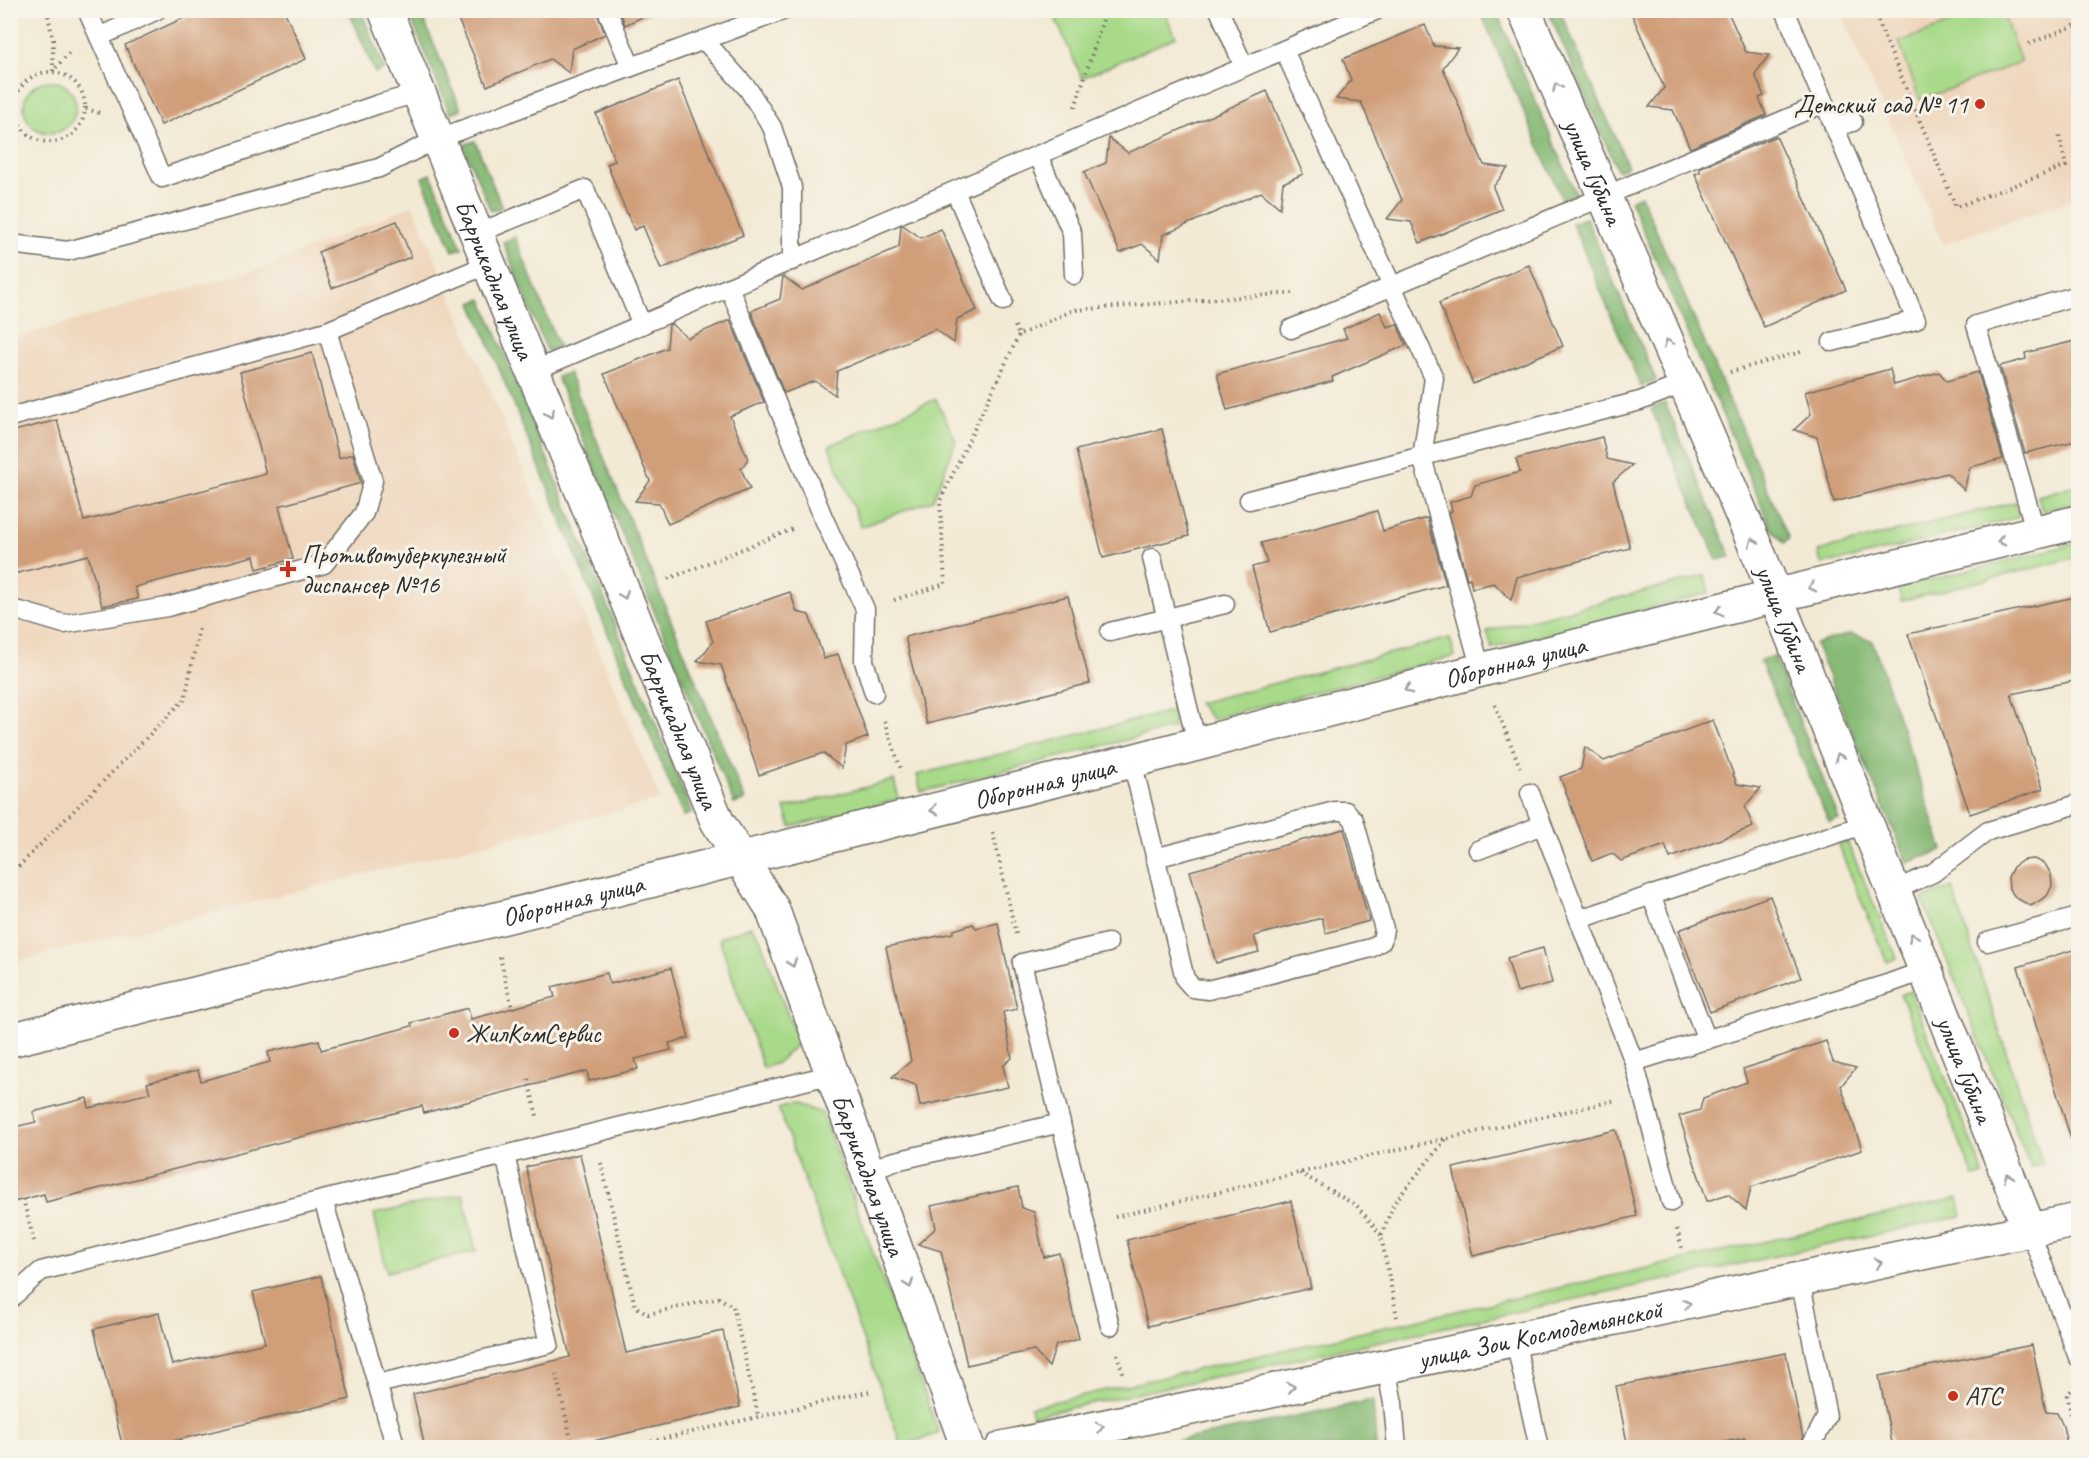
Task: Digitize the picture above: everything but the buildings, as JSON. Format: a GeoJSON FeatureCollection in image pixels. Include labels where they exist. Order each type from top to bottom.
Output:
{"type":"FeatureCollection","features":[{"type":"Feature","properties":{"kind":"street","name":"Баррикадная улица"},"geometry":{"type":"LineString","coordinates":[[385,10],[717,822],[772,908],[968,1448]]}},
{"type":"Feature","properties":{"kind":"street","name":"улица Губина"},"geometry":{"type":"LineString","coordinates":[[1524,10],[1776,596],[2030,1231]]}},
{"type":"Feature","properties":{"kind":"street","name":"Оборонная улица"},"geometry":{"type":"LineString","coordinates":[[10,1040],[1197,744],[1486,684],[1776,596],[2079,522]]}},
{"type":"Feature","properties":{"kind":"street","name":"улица Зои Космодемьянской"},"geometry":{"type":"LineString","coordinates":[[1002,1448],[2079,1220]]}},
{"type":"Feature","properties":{"kind":"lane"},"geometry":{"type":"LineString","coordinates":[[87,10],[162,178],[379,104],[418,93]]}},
{"type":"Feature","properties":{"kind":"lane"},"geometry":{"type":"LineString","coordinates":[[99,37],[157,10]]}},
{"type":"Feature","properties":{"kind":"lane"},"geometry":{"type":"LineString","coordinates":[[607,10],[631,67]]}},
{"type":"Feature","properties":{"kind":"lane"},"geometry":{"type":"LineString","coordinates":[[10,244],[68,251],[379,168],[437,139],[785,10]]}},
{"type":"Feature","properties":{"kind":"lane"},"geometry":{"type":"LineString","coordinates":[[1219,10],[1244,67]]}},
{"type":"Feature","properties":{"kind":"lane"},"geometry":{"type":"LineString","coordinates":[[533,371],[1377,10]]}},
{"type":"Feature","properties":{"kind":"lane"},"geometry":{"type":"LineString","coordinates":[[1785,10],[1916,320],[1832,342]]}},
{"type":"Feature","properties":{"kind":"lane"},"geometry":{"type":"LineString","coordinates":[[704,40],[748,89],[772,127],[792,187],[792,261]]}},
{"type":"Feature","properties":{"kind":"lane"},"geometry":{"type":"LineString","coordinates":[[1284,50],[1434,378],[1422,457],[1486,684]]}},
{"type":"Feature","properties":{"kind":"lane"},"geometry":{"type":"LineString","coordinates":[[1291,329],[1824,103]]}},
{"type":"Feature","properties":{"kind":"lane"},"geometry":{"type":"LineString","coordinates":[[1834,127],[1852,122]]}},
{"type":"Feature","properties":{"kind":"lane"},"geometry":{"type":"LineString","coordinates":[[1038,155],[1072,233],[1074,275]]}},
{"type":"Feature","properties":{"kind":"lane"},"geometry":{"type":"LineString","coordinates":[[476,234],[585,189],[642,325]]}},
{"type":"Feature","properties":{"kind":"lane"},"geometry":{"type":"LineString","coordinates":[[955,191],[1003,301]]}},
{"type":"Feature","properties":{"kind":"lane"},"geometry":{"type":"LineString","coordinates":[[10,417],[327,331],[489,264]]}},
{"type":"Feature","properties":{"kind":"lane"},"geometry":{"type":"LineString","coordinates":[[729,287],[823,516],[865,609],[864,661],[874,693]]}},
{"type":"Feature","properties":{"kind":"lane"},"geometry":{"type":"LineString","coordinates":[[2036,532],[1976,325],[2079,295]]}},
{"type":"Feature","properties":{"kind":"lane"},"geometry":{"type":"LineString","coordinates":[[20,611],[64,624],[167,607],[324,564],[364,513],[373,481],[327,331]]}},
{"type":"Feature","properties":{"kind":"lane"},"geometry":{"type":"LineString","coordinates":[[1249,500],[1640,401],[1685,383]]}},
{"type":"Feature","properties":{"kind":"lane"},"geometry":{"type":"LineString","coordinates":[[1152,558],[1197,744]]}},
{"type":"Feature","properties":{"kind":"lane"},"geometry":{"type":"LineString","coordinates":[[1110,632],[1225,604]]}},
{"type":"Feature","properties":{"kind":"lane"},"geometry":{"type":"LineString","coordinates":[[1132,761],[1155,858],[1185,979],[1193,988],[1208,990],[1371,948],[1382,941],[1384,929],[1354,820],[1346,811],[1335,811],[1155,858]]}},
{"type":"Feature","properties":{"kind":"lane"},"geometry":{"type":"LineString","coordinates":[[1530,793],[1634,1062],[1671,1202]]}},
{"type":"Feature","properties":{"kind":"lane"},"geometry":{"type":"LineString","coordinates":[[1893,891],[1933,873],[1988,831],[2079,804]]}},
{"type":"Feature","properties":{"kind":"lane"},"geometry":{"type":"LineString","coordinates":[[1580,918],[1866,824]]}},
{"type":"Feature","properties":{"kind":"lane"},"geometry":{"type":"LineString","coordinates":[[1478,850],[1542,825]]}},
{"type":"Feature","properties":{"kind":"lane"},"geometry":{"type":"LineString","coordinates":[[1651,895],[1707,1040]]}},
{"type":"Feature","properties":{"kind":"lane"},"geometry":{"type":"LineString","coordinates":[[1987,942],[2079,917]]}},
{"type":"Feature","properties":{"kind":"lane"},"geometry":{"type":"LineString","coordinates":[[1108,943],[1022,963],[1110,1326]]}},
{"type":"Feature","properties":{"kind":"lane"},"geometry":{"type":"LineString","coordinates":[[1634,1062],[1926,970]]}},
{"type":"Feature","properties":{"kind":"lane"},"geometry":{"type":"LineString","coordinates":[[10,1299],[41,1271],[832,1074]]}},
{"type":"Feature","properties":{"kind":"lane"},"geometry":{"type":"LineString","coordinates":[[868,1171],[891,1162],[1061,1123]]}},
{"type":"Feature","properties":{"kind":"lane"},"geometry":{"type":"LineString","coordinates":[[377,1384],[549,1344],[505,1155]]}},
{"type":"Feature","properties":{"kind":"lane"},"geometry":{"type":"LineString","coordinates":[[323,1200],[396,1448]]}},
{"type":"Feature","properties":{"kind":"lane"},"geometry":{"type":"LineString","coordinates":[[2030,1231],[2079,1357]]}},
{"type":"Feature","properties":{"kind":"lane"},"geometry":{"type":"LineString","coordinates":[[1800,1279],[1827,1416],[1809,1448]]}},
{"type":"Feature","properties":{"kind":"lane"},"geometry":{"type":"LineString","coordinates":[[1515,1340],[1539,1448]]}},
{"type":"Feature","properties":{"kind":"lane"},"geometry":{"type":"LineString","coordinates":[[1386,1368],[1394,1403],[1396,1448]]}},
{"type":"Feature","properties":{"kind":"path"},"geometry":{"type":"LineString","coordinates":[[47,10],[53,40],[53,71]]}},
{"type":"Feature","properties":{"kind":"path"},"geometry":{"type":"LineString","coordinates":[[1073,113],[1106,10]]}},
{"type":"Feature","properties":{"kind":"path"},"geometry":{"type":"LineString","coordinates":[[1873,10],[1956,207],[2067,165],[2059,134]]}},
{"type":"Feature","properties":{"kind":"path"},"geometry":{"type":"LineString","coordinates":[[2029,44],[2079,24]]}},
{"type":"Feature","properties":{"kind":"path"},"geometry":{"type":"LineString","coordinates":[[53,71],[70,77],[82,91],[86,109],[80,127],[65,139],[47,143],[30,136],[17,123],[14,104],[20,86],[34,74],[53,71],[73,48],[99,37]]}},
{"type":"Feature","properties":{"kind":"path"},"geometry":{"type":"LineString","coordinates":[[1074,275],[1076,310]]}},
{"type":"Feature","properties":{"kind":"path"},"geometry":{"type":"LineString","coordinates":[[865,609],[945,584],[940,501],[1019,335],[1076,310],[1298,293]]}},
{"type":"Feature","properties":{"kind":"path"},"geometry":{"type":"LineString","coordinates":[[1003,301],[1019,335]]}},
{"type":"Feature","properties":{"kind":"path"},"geometry":{"type":"LineString","coordinates":[[1730,372],[1832,342]]}},
{"type":"Feature","properties":{"kind":"path"},"geometry":{"type":"LineString","coordinates":[[668,579],[823,516]]}},
{"type":"Feature","properties":{"kind":"path"},"geometry":{"type":"LineString","coordinates":[[10,875],[185,699],[200,619],[199,598]]}},
{"type":"Feature","properties":{"kind":"path"},"geometry":{"type":"LineString","coordinates":[[1486,684],[1530,793]]}},
{"type":"Feature","properties":{"kind":"path"},"geometry":{"type":"LineString","coordinates":[[874,693],[902,772]]}},
{"type":"Feature","properties":{"kind":"path"},"geometry":{"type":"LineString","coordinates":[[991,826],[1022,963]]}},
{"type":"Feature","properties":{"kind":"path"},"geometry":{"type":"LineString","coordinates":[[498,951],[512,1008]]}},
{"type":"Feature","properties":{"kind":"path"},"geometry":{"type":"LineString","coordinates":[[528,1079],[544,1146]]}},
{"type":"Feature","properties":{"kind":"path"},"geometry":{"type":"LineString","coordinates":[[1085,1224],[1446,1138],[1643,1094]]}},
{"type":"Feature","properties":{"kind":"path"},"geometry":{"type":"LineString","coordinates":[[594,1133],[635,1306],[648,1314],[719,1298],[732,1306],[758,1416]]}},
{"type":"Feature","properties":{"kind":"path"},"geometry":{"type":"LineString","coordinates":[[1381,1236],[1394,1203],[1446,1138]]}},
{"type":"Feature","properties":{"kind":"path"},"geometry":{"type":"LineString","coordinates":[[1300,1173],[1357,1206],[1381,1236],[1397,1317]]}},
{"type":"Feature","properties":{"kind":"path"},"geometry":{"type":"LineString","coordinates":[[23,1200],[41,1271]]}},
{"type":"Feature","properties":{"kind":"path"},"geometry":{"type":"LineString","coordinates":[[549,1344],[573,1448]]}},
{"type":"Feature","properties":{"kind":"path"},"geometry":{"type":"LineString","coordinates":[[2078,1448],[2067,1395],[2079,1383]]}},
{"type":"Feature","properties":{"kind":"path"},"geometry":{"type":"LineString","coordinates":[[622,1448],[871,1390]]}},
{"type":"Feature","properties":{"kind":"shaded area","name":"Детский сад № 11"},"geometry":{"type":"Polygon","coordinates":[[[1840,11],[2078,11],[2078,198],[1943,244],[1840,11]]]}},
{"type":"Feature","properties":{"kind":"shaded area","name":"Противотуберкулезный диспансер №16"},"geometry":{"type":"Polygon","coordinates":[[[413,205],[661,800],[11,963],[11,339],[266,267],[413,205]]]}},
{"type":"Feature","properties":{"kind":"green space"},"geometry":{"type":"Polygon","coordinates":[[[349,11],[361,11],[385,69],[375,73],[349,11]]]}},
{"type":"Feature","properties":{"kind":"green space"},"geometry":{"type":"Polygon","coordinates":[[[408,11],[420,11],[461,109],[450,114],[408,11]]]}},
{"type":"Feature","properties":{"kind":"green space"},"geometry":{"type":"Polygon","coordinates":[[[1052,11],[1164,11],[1176,37],[1082,78],[1052,11]]]}},
{"type":"Feature","properties":{"kind":"green space"},"geometry":{"type":"Polygon","coordinates":[[[1480,11],[1496,11],[1576,194],[1562,199],[1480,11]]]}},
{"type":"Feature","properties":{"kind":"green space"},"geometry":{"type":"Polygon","coordinates":[[[1548,11],[1560,11],[1628,166],[1618,171],[1548,11]]]}},
{"type":"Feature","properties":{"kind":"green space"},"geometry":{"type":"Polygon","coordinates":[[[1985,11],[2002,11],[2021,62],[1920,100],[1899,42],[1985,11]]]}},
{"type":"Feature","properties":{"kind":"green space"},"geometry":{"type":"Polygon","coordinates":[[[50,81],[64,85],[72,93],[76,107],[72,121],[64,129],[50,133],[36,129],[28,121],[24,107],[28,93],[36,85],[50,81]]]}},
{"type":"Feature","properties":{"kind":"green space"},"geometry":{"type":"Polygon","coordinates":[[[475,141],[502,207],[491,211],[463,145],[475,141]]]}},
{"type":"Feature","properties":{"kind":"green space"},"geometry":{"type":"Polygon","coordinates":[[[431,174],[462,248],[453,251],[422,178],[431,174]]]}},
{"type":"Feature","properties":{"kind":"green space"},"geometry":{"type":"Polygon","coordinates":[[[1641,195],[1789,539],[1784,543],[1771,528],[1630,200],[1641,195]]]}},
{"type":"Feature","properties":{"kind":"green space"},"geometry":{"type":"Polygon","coordinates":[[[1586,218],[1656,380],[1641,387],[1572,223],[1586,218]]]}},
{"type":"Feature","properties":{"kind":"green space"},"geometry":{"type":"Polygon","coordinates":[[[515,237],[559,347],[547,351],[503,242],[515,237]]]}},
{"type":"Feature","properties":{"kind":"green space"},"geometry":{"type":"Polygon","coordinates":[[[482,299],[692,813],[683,816],[472,303],[482,299]]]}},
{"type":"Feature","properties":{"kind":"green space"},"geometry":{"type":"Polygon","coordinates":[[[569,373],[745,800],[734,804],[557,377],[569,373]]]}},
{"type":"Feature","properties":{"kind":"green space"},"geometry":{"type":"Polygon","coordinates":[[[936,399],[956,441],[933,500],[861,527],[829,446],[936,399]]]}},
{"type":"Feature","properties":{"kind":"green space"},"geometry":{"type":"Polygon","coordinates":[[[1665,403],[1731,557],[1717,560],[1651,409],[1665,403]]]}},
{"type":"Feature","properties":{"kind":"green space"},"geometry":{"type":"Polygon","coordinates":[[[2078,485],[2078,502],[2042,511],[2038,496],[2078,485]]]}},
{"type":"Feature","properties":{"kind":"green space"},"geometry":{"type":"Polygon","coordinates":[[[2015,502],[2019,517],[1850,559],[1821,564],[1818,551],[2015,502]]]}},
{"type":"Feature","properties":{"kind":"green space"},"geometry":{"type":"Polygon","coordinates":[[[2078,543],[2078,557],[1901,601],[1898,588],[2078,543]]]}},
{"type":"Feature","properties":{"kind":"green space"},"geometry":{"type":"Polygon","coordinates":[[[1705,576],[1709,593],[1492,648],[1487,631],[1705,576]]]}},
{"type":"Feature","properties":{"kind":"green space"},"geometry":{"type":"Polygon","coordinates":[[[1850,634],[1872,640],[1943,850],[1907,863],[1815,644],[1850,634]]]}},
{"type":"Feature","properties":{"kind":"green space"},"geometry":{"type":"Polygon","coordinates":[[[1450,638],[1455,656],[1212,719],[1198,703],[1450,638]]]}},
{"type":"Feature","properties":{"kind":"green space"},"geometry":{"type":"Polygon","coordinates":[[[1774,656],[1839,819],[1829,822],[1760,661],[1774,656]]]}},
{"type":"Feature","properties":{"kind":"green space"},"geometry":{"type":"Polygon","coordinates":[[[1175,710],[1173,728],[921,792],[917,775],[1175,710]]]}},
{"type":"Feature","properties":{"kind":"green space"},"geometry":{"type":"Polygon","coordinates":[[[894,780],[899,799],[791,827],[785,808],[894,780]]]}},
{"type":"Feature","properties":{"kind":"green space"},"geometry":{"type":"Polygon","coordinates":[[[1847,841],[1897,958],[1887,962],[1838,845],[1847,841]]]}},
{"type":"Feature","properties":{"kind":"green space"},"geometry":{"type":"Polygon","coordinates":[[[1952,887],[2043,1164],[2031,1168],[1922,899],[1952,887]]]}},
{"type":"Feature","properties":{"kind":"green space"},"geometry":{"type":"Polygon","coordinates":[[[751,926],[760,938],[798,1043],[777,1063],[763,1068],[719,938],[751,926]]]}},
{"type":"Feature","properties":{"kind":"green space"},"geometry":{"type":"Polygon","coordinates":[[[1910,991],[1984,1174],[1974,1177],[1901,995],[1910,991]]]}},
{"type":"Feature","properties":{"kind":"green space"},"geometry":{"type":"Polygon","coordinates":[[[793,1103],[822,1113],[939,1433],[902,1446],[778,1108],[793,1103]]]}},
{"type":"Feature","properties":{"kind":"green space"},"geometry":{"type":"Polygon","coordinates":[[[463,1194],[476,1251],[387,1272],[374,1214],[463,1194]]]}},
{"type":"Feature","properties":{"kind":"green space"},"geometry":{"type":"Polygon","coordinates":[[[1958,1198],[1962,1216],[1032,1416],[1030,1407],[1958,1198]]]}},
{"type":"Feature","properties":{"kind":"green space"},"geometry":{"type":"Polygon","coordinates":[[[1373,1400],[1376,1447],[1148,1447],[1373,1400]]]}},
{"type":"Feature","properties":{"kind":"place","name":"Детский сад № 11"},"geometry":{"type":"Point","coordinates":[1980,104]}},
{"type":"Feature","properties":{"kind":"place","name":"Противотуберкулезный диспансер №16"},"geometry":{"type":"Point","coordinates":[288,569]}},
{"type":"Feature","properties":{"kind":"place","name":"ЖилКомСервис"},"geometry":{"type":"Point","coordinates":[454,1033]}},
{"type":"Feature","properties":{"kind":"place","name":"АТС"},"geometry":{"type":"Point","coordinates":[1953,1396]}}]}
